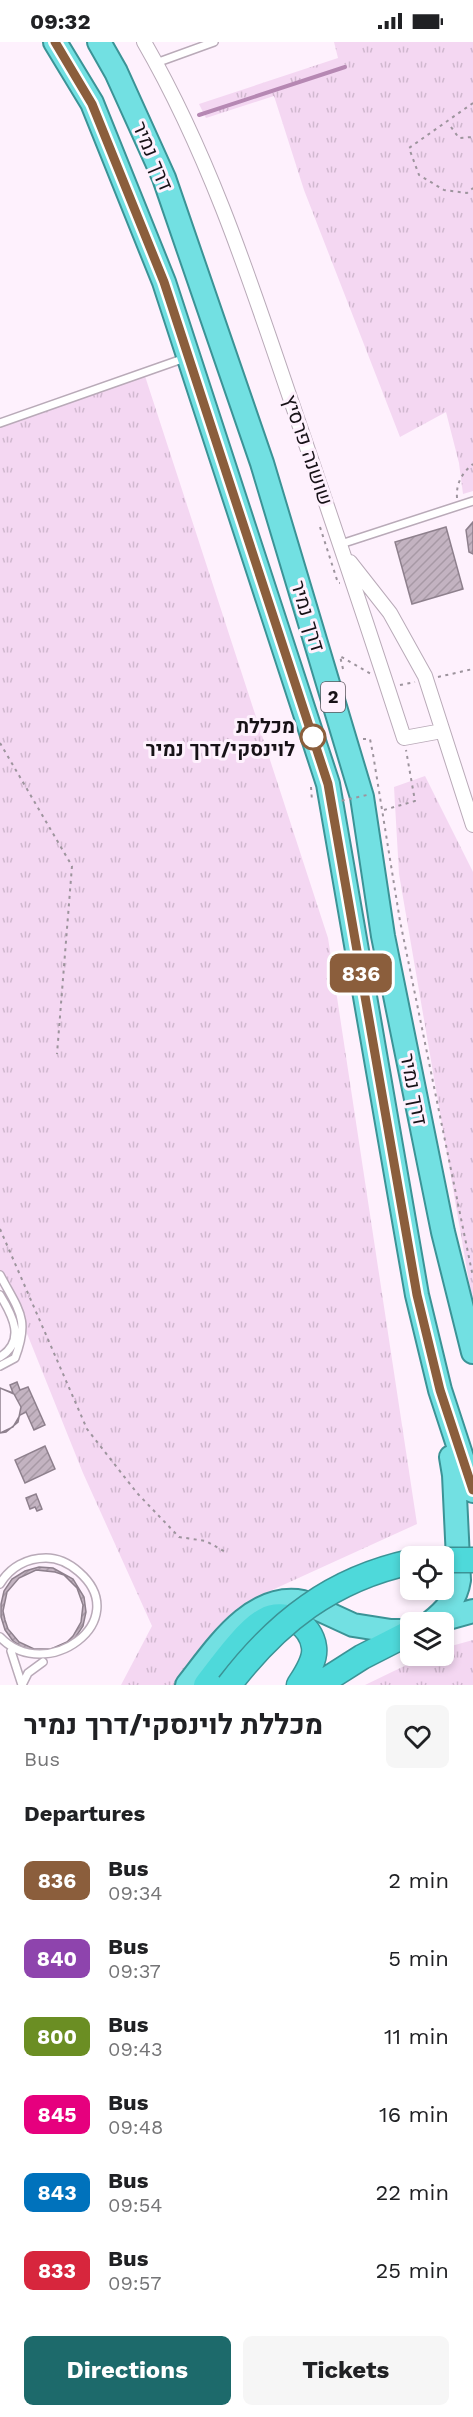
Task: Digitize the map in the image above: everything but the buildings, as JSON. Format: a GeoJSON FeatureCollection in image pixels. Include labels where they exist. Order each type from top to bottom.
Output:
{"type":"FeatureCollection","features":[{"type":"Feature","properties":{"kind":"highway","name":"דרך נמיר"},"geometry":{"type":"LineString","coordinates":[[55,42],[92,104],[164,282],[328,784],[417,1295],[440,1390],[473,1491]]}},
{"type":"Feature","properties":{"kind":"highway","name":"דרך נמיר"},"geometry":{"type":"LineString","coordinates":[[99,42],[116,72],[164,178],[261,463],[362,797],[382,936],[443,1232],[473,1352]]}},
{"type":"Feature","properties":{"kind":"highway"},"geometry":{"type":"LineString","coordinates":[[440,1390],[454,1475],[459,1580],[457,1591],[443,1612]]}},
{"type":"Feature","properties":{"kind":"highway"},"geometry":{"type":"LineString","coordinates":[[454,1560],[473,1560]]}},
{"type":"Feature","properties":{"kind":"highway"},"geometry":{"type":"LineString","coordinates":[[229,1685],[267,1640],[328,1592],[363,1576],[400,1565]]}},
{"type":"Feature","properties":{"kind":"highway"},"geometry":{"type":"LineString","coordinates":[[187,1685],[239,1625],[249,1616],[274,1604],[294,1600],[353,1625],[400,1631]]}},
{"type":"Feature","properties":{"kind":"highway"},"geometry":{"type":"LineString","coordinates":[[454,1616],[473,1611]]}},
{"type":"Feature","properties":{"kind":"highway"},"geometry":{"type":"LineString","coordinates":[[206,1685],[263,1621],[280,1614],[299,1623],[308,1633],[314,1645],[313,1657],[299,1685]]}},
{"type":"Feature","properties":{"kind":"highway"},"geometry":{"type":"LineString","coordinates":[[318,1685],[362,1657],[400,1637]]}},
{"type":"Feature","properties":{"kind":"street","name":"שושנה פרסיץ"},"geometry":{"type":"LineString","coordinates":[[144,42],[206,166],[235,237],[342,548],[404,738]]}},
{"type":"Feature","properties":{"kind":"street"},"geometry":{"type":"LineString","coordinates":[[342,548],[390,613],[425,676],[473,825]]}},
{"type":"Feature","properties":{"kind":"street"},"geometry":{"type":"LineString","coordinates":[[404,738],[442,731]]}},
{"type":"Feature","properties":{"kind":"lane"},"geometry":{"type":"LineString","coordinates":[[156,63],[214,42]]}},
{"type":"Feature","properties":{"kind":"lane"},"geometry":{"type":"LineString","coordinates":[[0,423],[189,357]]}},
{"type":"Feature","properties":{"kind":"lane"},"geometry":{"type":"LineString","coordinates":[[342,548],[473,501]]}},
{"type":"Feature","properties":{"kind":"lane"},"geometry":{"type":"LineString","coordinates":[[0,1275],[18,1309],[24,1327],[23,1338],[15,1358],[0,1366]]}},
{"type":"Feature","properties":{"kind":"lane"},"geometry":{"type":"LineString","coordinates":[[0,1295],[10,1312],[15,1333],[15,1343],[8,1353],[0,1357]]}},
{"type":"Feature","properties":{"kind":"lane"},"geometry":{"type":"LineString","coordinates":[[0,1315],[18,1309]]}},
{"type":"Feature","properties":{"kind":"lane"},"geometry":{"type":"LineString","coordinates":[[0,1584],[11,1570],[35,1559],[48,1558],[62,1561],[74,1567],[84,1576],[96,1600],[96,1615],[92,1631],[86,1642],[75,1653]]}},
{"type":"Feature","properties":{"kind":"lane"},"geometry":{"type":"LineString","coordinates":[[0,1637],[18,1655],[32,1661],[53,1661]]}},
{"type":"Feature","properties":{"kind":"lane"},"geometry":{"type":"LineString","coordinates":[[10,1649],[22,1685]]}},
{"type":"Feature","properties":{"kind":"lane"},"geometry":{"type":"LineString","coordinates":[[22,1685],[28,1673],[42,1662]]}},
{"type":"Feature","properties":{"kind":"path"},"geometry":{"type":"LineString","coordinates":[[473,103],[409,148],[419,175],[444,190],[467,193],[473,188]]}},
{"type":"Feature","properties":{"kind":"path"},"geometry":{"type":"LineString","coordinates":[[451,127],[459,138],[473,137]]}},
{"type":"Feature","properties":{"kind":"path"},"geometry":{"type":"LineString","coordinates":[[457,506],[459,481],[464,472],[473,464]]}},
{"type":"Feature","properties":{"kind":"path"},"geometry":{"type":"LineString","coordinates":[[320,528],[338,583],[354,584]]}},
{"type":"Feature","properties":{"kind":"path"},"geometry":{"type":"LineString","coordinates":[[344,677],[340,656],[374,675],[384,676]]}},
{"type":"Feature","properties":{"kind":"path"},"geometry":{"type":"LineString","coordinates":[[377,812],[415,801],[404,738]]}},
{"type":"Feature","properties":{"kind":"path"},"geometry":{"type":"LineString","coordinates":[[358,740],[370,739],[400,921],[473,1277]]}},
{"type":"Feature","properties":{"kind":"path"},"geometry":{"type":"LineString","coordinates":[[0,743],[72,866],[57,1054]]}},
{"type":"Feature","properties":{"kind":"path"},"geometry":{"type":"LineString","coordinates":[[327,804],[367,795]]}},
{"type":"Feature","properties":{"kind":"path"},"geometry":{"type":"LineString","coordinates":[[0,1229],[87,1429],[137,1493],[179,1537],[206,1541],[227,1553]]}},
{"type":"Feature","properties":{"kind":"green space"},"geometry":{"type":"Polygon","coordinates":[[[334,42],[473,42],[473,491],[463,494],[459,463],[446,412],[400,437],[304,190],[274,96],[206,118],[199,104],[338,58],[334,42]]]}},
{"type":"Feature","properties":{"kind":"green space"},"geometry":{"type":"Polygon","coordinates":[[[144,373],[328,938],[417,1524],[246,1602],[181,1685],[121,1685],[152,1626],[83,1473],[0,1273],[0,427],[144,373]]]}},
{"type":"Feature","properties":{"kind":"green space"},"geometry":{"type":"Polygon","coordinates":[[[425,776],[473,872],[473,1305],[399,874],[394,787],[425,776]]]}},
{"type":"Feature","properties":{"kind":"green space"},"geometry":{"type":"Polygon","coordinates":[[[473,1640],[473,1685],[365,1685],[404,1666],[454,1666],[454,1645],[473,1640]]]}},
{"type":"Feature","properties":{"kind":"waterway"},"geometry":{"type":"LineString","coordinates":[[199,115],[345,67]]}},
{"type":"Feature","properties":{"kind":"bus line","name":"836"},"geometry":{"type":"LineString","coordinates":[[55,42],[92,104],[164,282],[328,784],[417,1295],[440,1390],[473,1490]]}},
{"type":"Feature","properties":{"kind":"place","name":"מכללת לוינסקי/דרך נמיר"},"geometry":{"type":"Point","coordinates":[313,737]}}]}
